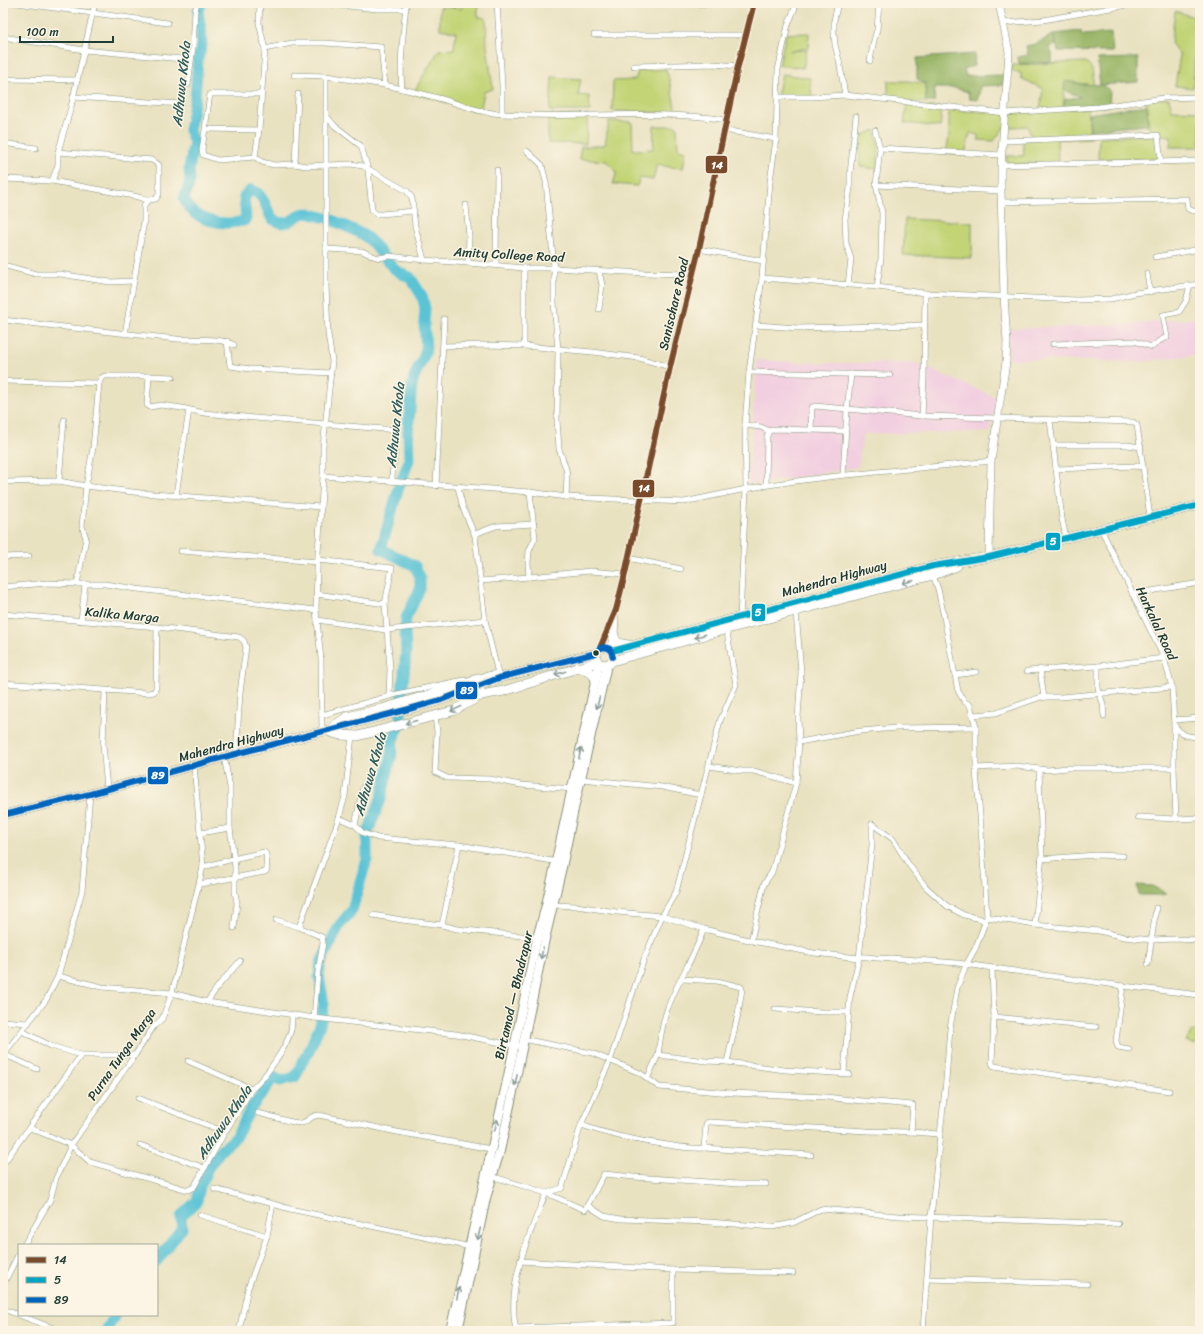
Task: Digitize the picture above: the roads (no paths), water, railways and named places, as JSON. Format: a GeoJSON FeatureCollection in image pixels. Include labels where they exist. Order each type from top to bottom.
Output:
{"type":"FeatureCollection","features":[{"type":"Feature","properties":{"kind":"highway","name":"Mahendra Highway"},"geometry":{"type":"LineString","coordinates":[[441,700],[480,696],[504,691],[602,659],[933,566],[989,558],[1200,505]]}},
{"type":"Feature","properties":{"kind":"highway","name":"Mahendra Highway"},"geometry":{"type":"LineString","coordinates":[[740,621],[796,612],[933,575],[971,561]]}},
{"type":"Feature","properties":{"kind":"highway","name":"Mahendra Highway"},"geometry":{"type":"LineString","coordinates":[[602,659],[607,648],[611,650],[726,625]]}},
{"type":"Feature","properties":{"kind":"highway"},"geometry":{"type":"LineString","coordinates":[[614,635],[614,639],[617,642],[632,645]]}},
{"type":"Feature","properties":{"kind":"highway","name":"Mahendra Highway"},"geometry":{"type":"LineString","coordinates":[[3,815],[90,794],[326,731],[391,710],[409,709],[441,700],[498,676],[602,659]]}},
{"type":"Feature","properties":{"kind":"highway"},"geometry":{"type":"LineString","coordinates":[[578,668],[589,671],[596,678]]}},
{"type":"Feature","properties":{"kind":"highway"},"geometry":{"type":"LineString","coordinates":[[391,710],[422,696],[472,682],[489,681]]}},
{"type":"Feature","properties":{"kind":"highway"},"geometry":{"type":"LineString","coordinates":[[326,731],[340,735],[358,736],[453,711],[480,696]]}},
{"type":"Feature","properties":{"kind":"main road","name":"Birtamod — Bhadrapur"},"geometry":{"type":"LineString","coordinates":[[541,938],[553,905],[596,678],[602,659]]}},
{"type":"Feature","properties":{"kind":"main road","name":"Birtamod — Bhadrapur"},"geometry":{"type":"LineString","coordinates":[[575,789],[581,779],[602,659]]}},
{"type":"Feature","properties":{"kind":"main road","name":"Birtamod — Bhadrapur"},"geometry":{"type":"LineString","coordinates":[[488,1175],[500,1151],[546,905],[560,862]]}},
{"type":"Feature","properties":{"kind":"main road","name":"Birtamod — Bhadrapur"},"geometry":{"type":"LineString","coordinates":[[450,1331],[472,1247],[488,1175],[491,1149],[519,1043]]}},
{"type":"Feature","properties":{"kind":"main road","name":"Birtamod — Bhadrapur"},"geometry":{"type":"LineString","coordinates":[[458,1331],[472,1247]]}},
{"type":"Feature","properties":{"kind":"street"},"geometry":{"type":"LineString","coordinates":[[17,3],[168,23]]}},
{"type":"Feature","properties":{"kind":"street"},"geometry":{"type":"LineString","coordinates":[[52,181],[58,165],[58,152],[74,97],[95,3]]}},
{"type":"Feature","properties":{"kind":"street"},"geometry":{"type":"LineString","coordinates":[[188,85],[197,3]]}},
{"type":"Feature","properties":{"kind":"street"},"geometry":{"type":"LineString","coordinates":[[255,157],[259,130],[265,49],[259,23],[260,3]]}},
{"type":"Feature","properties":{"kind":"street"},"geometry":{"type":"LineString","coordinates":[[320,3],[377,9],[406,6],[402,54],[402,89]]}},
{"type":"Feature","properties":{"kind":"street"},"geometry":{"type":"LineString","coordinates":[[497,3],[502,85],[502,114]]}},
{"type":"Feature","properties":{"kind":"street"},"geometry":{"type":"LineString","coordinates":[[657,3],[754,4]]}},
{"type":"Feature","properties":{"kind":"street"},"geometry":{"type":"LineString","coordinates":[[740,621],[746,489],[745,425],[749,372],[762,278],[770,182],[776,139],[778,70],[788,25],[797,3]]}},
{"type":"Feature","properties":{"kind":"street"},"geometry":{"type":"LineString","coordinates":[[838,3],[834,20],[834,33],[845,96]]}},
{"type":"Feature","properties":{"kind":"street"},"geometry":{"type":"LineString","coordinates":[[870,60],[877,30],[879,3]]}},
{"type":"Feature","properties":{"kind":"street"},"geometry":{"type":"LineString","coordinates":[[989,558],[991,461],[1006,362],[1007,342],[1000,191],[1009,52],[998,3]]}},
{"type":"Feature","properties":{"kind":"street"},"geometry":{"type":"LineString","coordinates":[[1003,23],[1038,20],[1139,3]]}},
{"type":"Feature","properties":{"kind":"street","name":"Sanischare Road"},"geometry":{"type":"LineString","coordinates":[[602,659],[625,574],[670,367],[699,249],[745,35],[754,4]]}},
{"type":"Feature","properties":{"kind":"street"},"geometry":{"type":"LineString","coordinates":[[594,35],[745,35]]}},
{"type":"Feature","properties":{"kind":"street"},"geometry":{"type":"LineString","coordinates":[[3,37],[84,50],[182,59]]}},
{"type":"Feature","properties":{"kind":"street"},"geometry":{"type":"LineString","coordinates":[[265,49],[292,43],[325,42],[381,47],[385,85]]}},
{"type":"Feature","properties":{"kind":"street"},"geometry":{"type":"LineString","coordinates":[[634,66],[714,64],[738,66]]}},
{"type":"Feature","properties":{"kind":"street"},"geometry":{"type":"LineString","coordinates":[[294,75],[326,76],[385,85],[438,98],[476,110],[502,114],[548,116],[680,116],[727,120]]}},
{"type":"Feature","properties":{"kind":"street"},"geometry":{"type":"LineString","coordinates":[[326,76],[326,249],[328,334],[332,361],[323,447],[323,476],[316,610],[321,659],[322,715],[326,731]]}},
{"type":"Feature","properties":{"kind":"street"},"geometry":{"type":"LineString","coordinates":[[3,79],[77,80]]}},
{"type":"Feature","properties":{"kind":"street"},"geometry":{"type":"LineString","coordinates":[[261,94],[210,94],[202,150],[203,155],[218,160],[255,157],[262,162],[274,165],[295,164],[306,166],[351,164],[363,166],[407,191],[412,198],[415,226],[424,260]]}},
{"type":"Feature","properties":{"kind":"street"},"geometry":{"type":"LineString","coordinates":[[295,164],[298,94]]}},
{"type":"Feature","properties":{"kind":"street"},"geometry":{"type":"LineString","coordinates":[[777,97],[845,96],[1005,113],[1099,107],[1164,98],[1200,97]]}},
{"type":"Feature","properties":{"kind":"street"},"geometry":{"type":"LineString","coordinates":[[74,97],[181,104]]}},
{"type":"Feature","properties":{"kind":"street"},"geometry":{"type":"LineString","coordinates":[[848,286],[851,259],[846,243],[845,219],[850,188],[856,116]]}},
{"type":"Feature","properties":{"kind":"street"},"geometry":{"type":"LineString","coordinates":[[327,117],[335,126],[361,146],[368,169],[372,210],[376,214],[414,211]]}},
{"type":"Feature","properties":{"kind":"street"},"geometry":{"type":"LineString","coordinates":[[206,129],[259,130]]}},
{"type":"Feature","properties":{"kind":"street"},"geometry":{"type":"LineString","coordinates":[[724,130],[776,139]]}},
{"type":"Feature","properties":{"kind":"street"},"geometry":{"type":"LineString","coordinates":[[875,130],[880,148],[876,185],[882,212],[877,287]]}},
{"type":"Feature","properties":{"kind":"street"},"geometry":{"type":"LineString","coordinates":[[1003,141],[1158,135],[1160,162]]}},
{"type":"Feature","properties":{"kind":"street"},"geometry":{"type":"LineString","coordinates":[[3,143],[36,148]]}},
{"type":"Feature","properties":{"kind":"street"},"geometry":{"type":"LineString","coordinates":[[880,148],[1002,155]]}},
{"type":"Feature","properties":{"kind":"street"},"geometry":{"type":"LineString","coordinates":[[527,151],[542,165],[546,182],[554,268],[554,302],[558,350],[557,420],[559,449],[567,476],[566,497]]}},
{"type":"Feature","properties":{"kind":"street"},"geometry":{"type":"LineString","coordinates":[[3,178],[52,181],[149,200],[156,199],[159,194],[159,165],[152,160],[58,152]]}},
{"type":"Feature","properties":{"kind":"street"},"geometry":{"type":"LineString","coordinates":[[1001,165],[1200,162]]}},
{"type":"Feature","properties":{"kind":"street"},"geometry":{"type":"LineString","coordinates":[[496,266],[497,170]]}},
{"type":"Feature","properties":{"kind":"street"},"geometry":{"type":"LineString","coordinates":[[876,185],[1000,191]]}},
{"type":"Feature","properties":{"kind":"street"},"geometry":{"type":"LineString","coordinates":[[1001,202],[1187,199],[1188,209],[1192,211],[1200,211]]}},
{"type":"Feature","properties":{"kind":"street"},"geometry":{"type":"LineString","coordinates":[[125,334],[144,221],[144,205],[149,200]]}},
{"type":"Feature","properties":{"kind":"street"},"geometry":{"type":"LineString","coordinates":[[466,205],[470,236],[468,263]]}},
{"type":"Feature","properties":{"kind":"street","name":"Amity College Road"},"geometry":{"type":"LineString","coordinates":[[326,249],[362,251],[379,258],[389,256],[524,268],[692,274]]}},
{"type":"Feature","properties":{"kind":"street"},"geometry":{"type":"LineString","coordinates":[[699,249],[763,262]]}},
{"type":"Feature","properties":{"kind":"street"},"geometry":{"type":"LineString","coordinates":[[1155,257],[1200,249]]}},
{"type":"Feature","properties":{"kind":"street"},"geometry":{"type":"LineString","coordinates":[[3,265],[36,274],[60,274],[110,282],[134,281]]}},
{"type":"Feature","properties":{"kind":"street"},"geometry":{"type":"LineString","coordinates":[[524,268],[524,346]]}},
{"type":"Feature","properties":{"kind":"street"},"geometry":{"type":"LineString","coordinates":[[599,271],[602,286],[599,309]]}},
{"type":"Feature","properties":{"kind":"street"},"geometry":{"type":"LineString","coordinates":[[1147,274],[1150,292]]}},
{"type":"Feature","properties":{"kind":"street"},"geometry":{"type":"LineString","coordinates":[[762,278],[848,286],[877,287],[925,293],[1077,300],[1110,298],[1200,284]]}},
{"type":"Feature","properties":{"kind":"street"},"geometry":{"type":"LineString","coordinates":[[1053,344],[1134,341],[1152,347],[1159,341],[1168,337],[1163,315],[1179,312],[1186,301],[1190,285]]}},
{"type":"Feature","properties":{"kind":"street"},"geometry":{"type":"LineString","coordinates":[[922,416],[925,293]]}},
{"type":"Feature","properties":{"kind":"street"},"geometry":{"type":"LineString","coordinates":[[436,486],[444,319]]}},
{"type":"Feature","properties":{"kind":"street"},"geometry":{"type":"LineString","coordinates":[[3,320],[108,333],[227,341],[234,345]]}},
{"type":"Feature","properties":{"kind":"street"},"geometry":{"type":"LineString","coordinates":[[756,325],[798,328],[924,325]]}},
{"type":"Feature","properties":{"kind":"street"},"geometry":{"type":"LineString","coordinates":[[227,341],[230,366],[250,369],[331,373]]}},
{"type":"Feature","properties":{"kind":"street"},"geometry":{"type":"LineString","coordinates":[[443,346],[524,346],[593,352],[639,358],[670,367]]}},
{"type":"Feature","properties":{"kind":"street"},"geometry":{"type":"LineString","coordinates":[[749,372],[890,375]]}},
{"type":"Feature","properties":{"kind":"street"},"geometry":{"type":"LineString","coordinates":[[844,474],[845,431],[851,374]]}},
{"type":"Feature","properties":{"kind":"street"},"geometry":{"type":"LineString","coordinates":[[77,584],[86,538],[82,526],[86,486],[93,448],[99,382],[101,378],[105,376],[173,377]]}},
{"type":"Feature","properties":{"kind":"street"},"geometry":{"type":"LineString","coordinates":[[149,376],[148,407],[161,405],[204,413],[396,430],[392,481]]}},
{"type":"Feature","properties":{"kind":"street"},"geometry":{"type":"LineString","coordinates":[[3,381],[99,382]]}},
{"type":"Feature","properties":{"kind":"street"},"geometry":{"type":"LineString","coordinates":[[811,430],[812,407],[815,406],[922,416],[1133,422],[1137,425],[1150,517]]}},
{"type":"Feature","properties":{"kind":"street"},"geometry":{"type":"LineString","coordinates":[[176,495],[189,410]]}},
{"type":"Feature","properties":{"kind":"street"},"geometry":{"type":"LineString","coordinates":[[59,481],[64,420]]}},
{"type":"Feature","properties":{"kind":"street"},"geometry":{"type":"LineString","coordinates":[[1050,420],[1062,519],[1066,538]]}},
{"type":"Feature","properties":{"kind":"street"},"geometry":{"type":"LineString","coordinates":[[745,425],[761,427],[769,431],[776,429],[845,431]]}},
{"type":"Feature","properties":{"kind":"street"},"geometry":{"type":"LineString","coordinates":[[766,485],[767,436],[769,431]]}},
{"type":"Feature","properties":{"kind":"street"},"geometry":{"type":"LineString","coordinates":[[1053,445],[1127,445],[1140,447]]}},
{"type":"Feature","properties":{"kind":"street"},"geometry":{"type":"LineString","coordinates":[[323,476],[405,482],[436,486],[530,492],[566,497],[684,502],[766,485],[844,474],[916,469],[991,461]]}},
{"type":"Feature","properties":{"kind":"street"},"geometry":{"type":"LineString","coordinates":[[1056,469],[1134,466],[1143,467]]}},
{"type":"Feature","properties":{"kind":"street"},"geometry":{"type":"LineString","coordinates":[[3,482],[59,481],[86,486],[176,495],[321,507]]}},
{"type":"Feature","properties":{"kind":"street"},"geometry":{"type":"LineString","coordinates":[[322,715],[410,691],[498,676],[485,620],[474,534],[463,508],[458,487]]}},
{"type":"Feature","properties":{"kind":"street"},"geometry":{"type":"LineString","coordinates":[[529,577],[529,551],[535,538],[530,492]]}},
{"type":"Feature","properties":{"kind":"street"},"geometry":{"type":"LineString","coordinates":[[474,534],[496,526],[534,524]]}},
{"type":"Feature","properties":{"kind":"street","name":"Harkalal Road"},"geometry":{"type":"LineString","coordinates":[[1100,529],[1164,658],[1172,687],[1176,818]]}},
{"type":"Feature","properties":{"kind":"street"},"geometry":{"type":"LineString","coordinates":[[181,551],[392,568],[386,604],[390,696]]}},
{"type":"Feature","properties":{"kind":"street"},"geometry":{"type":"LineString","coordinates":[[3,557],[29,556]]}},
{"type":"Feature","properties":{"kind":"street"},"geometry":{"type":"LineString","coordinates":[[628,558],[681,569]]}},
{"type":"Feature","properties":{"kind":"street"},"geometry":{"type":"LineString","coordinates":[[480,580],[529,577],[590,570],[625,574]]}},
{"type":"Feature","properties":{"kind":"street"},"geometry":{"type":"LineString","coordinates":[[923,1331],[931,1217],[946,1080],[950,1028],[957,988],[966,965],[976,947],[986,920],[976,772],[976,727],[974,715],[970,705],[965,702],[958,691],[943,610],[933,575]]}},
{"type":"Feature","properties":{"kind":"street"},"geometry":{"type":"LineString","coordinates":[[3,587],[46,583],[105,584],[316,610]]}},
{"type":"Feature","properties":{"kind":"street"},"geometry":{"type":"LineString","coordinates":[[1132,594],[1200,583]]}},
{"type":"Feature","properties":{"kind":"street"},"geometry":{"type":"LineString","coordinates":[[81,621],[85,584]]}},
{"type":"Feature","properties":{"kind":"street"},"geometry":{"type":"LineString","coordinates":[[317,594],[386,604]]}},
{"type":"Feature","properties":{"kind":"street","name":"Sanischare Road"},"geometry":{"type":"LineString","coordinates":[[611,650],[616,610]]}},
{"type":"Feature","properties":{"kind":"street"},"geometry":{"type":"LineString","coordinates":[[751,940],[764,884],[772,872],[796,783],[801,672],[796,612]]}},
{"type":"Feature","properties":{"kind":"street","name":"Kalika Marga"},"geometry":{"type":"LineString","coordinates":[[3,614],[157,627],[239,637],[244,641],[246,647],[240,693],[236,754]]}},
{"type":"Feature","properties":{"kind":"street"},"geometry":{"type":"LineString","coordinates":[[317,620],[386,630],[485,620]]}},
{"type":"Feature","properties":{"kind":"street"},"geometry":{"type":"LineString","coordinates":[[546,1193],[562,1188],[581,1125],[610,1061],[644,959],[662,916],[676,892],[720,721],[736,685],[726,625]]}},
{"type":"Feature","properties":{"kind":"street"},"geometry":{"type":"LineString","coordinates":[[3,683],[105,691],[154,692],[156,688],[157,627]]}},
{"type":"Feature","properties":{"kind":"street"},"geometry":{"type":"LineString","coordinates":[[1027,671],[1098,666],[1164,658]]}},
{"type":"Feature","properties":{"kind":"street"},"geometry":{"type":"LineString","coordinates":[[1098,666],[1098,688],[1103,704],[1104,716]]}},
{"type":"Feature","properties":{"kind":"street"},"geometry":{"type":"LineString","coordinates":[[1040,669],[1044,698]]}},
{"type":"Feature","properties":{"kind":"street"},"geometry":{"type":"LineString","coordinates":[[954,675],[976,672]]}},
{"type":"Feature","properties":{"kind":"street"},"geometry":{"type":"LineString","coordinates":[[974,715],[996,713],[1040,698],[1172,687]]}},
{"type":"Feature","properties":{"kind":"street"},"geometry":{"type":"LineString","coordinates":[[105,691],[102,745],[107,789]]}},
{"type":"Feature","properties":{"kind":"street"},"geometry":{"type":"LineString","coordinates":[[432,716],[437,732],[435,772],[447,778],[490,779],[521,785],[575,789]]}},
{"type":"Feature","properties":{"kind":"street"},"geometry":{"type":"LineString","coordinates":[[1200,718],[1174,723],[1177,730],[1186,736],[1200,737]]}},
{"type":"Feature","properties":{"kind":"street"},"geometry":{"type":"LineString","coordinates":[[799,742],[874,730],[929,727],[976,727]]}},
{"type":"Feature","properties":{"kind":"street"},"geometry":{"type":"LineString","coordinates":[[300,927],[340,818],[345,796],[352,736]]}},
{"type":"Feature","properties":{"kind":"street"},"geometry":{"type":"LineString","coordinates":[[224,757],[230,787],[230,828],[233,858],[236,867],[235,892],[237,902],[234,928]]}},
{"type":"Feature","properties":{"kind":"street","name":"Purna Tunga Marga"},"geometry":{"type":"LineString","coordinates":[[25,1244],[50,1200],[56,1178],[71,1144],[154,1026],[162,1019],[172,993],[203,867],[194,765]]}},
{"type":"Feature","properties":{"kind":"street"},"geometry":{"type":"LineString","coordinates":[[709,766],[742,771],[754,771],[796,783]]}},
{"type":"Feature","properties":{"kind":"street"},"geometry":{"type":"LineString","coordinates":[[976,768],[1017,766],[1039,769],[1174,768]]}},
{"type":"Feature","properties":{"kind":"street"},"geometry":{"type":"LineString","coordinates":[[1035,925],[1041,859],[1039,769]]}},
{"type":"Feature","properties":{"kind":"street"},"geometry":{"type":"LineString","coordinates":[[581,779],[662,787],[701,795]]}},
{"type":"Feature","properties":{"kind":"street"},"geometry":{"type":"LineString","coordinates":[[355,825],[363,787]]}},
{"type":"Feature","properties":{"kind":"street"},"geometry":{"type":"LineString","coordinates":[[37,1069],[3,1054],[46,1000],[58,976],[82,891],[90,794]]}},
{"type":"Feature","properties":{"kind":"street"},"geometry":{"type":"LineString","coordinates":[[1138,817],[1200,818]]}},
{"type":"Feature","properties":{"kind":"street"},"geometry":{"type":"LineString","coordinates":[[340,818],[355,825],[363,833],[378,838],[459,845],[560,862]]}},
{"type":"Feature","properties":{"kind":"street"},"geometry":{"type":"LineString","coordinates":[[658,1055],[785,1070],[847,1073],[848,1012],[859,958],[872,845],[872,824],[893,839],[909,865],[926,887],[947,906],[964,915],[986,920],[1084,929],[1151,940],[1200,940]]}},
{"type":"Feature","properties":{"kind":"street"},"geometry":{"type":"LineString","coordinates":[[200,833],[230,828]]}},
{"type":"Feature","properties":{"kind":"street"},"geometry":{"type":"LineString","coordinates":[[442,925],[459,845]]}},
{"type":"Feature","properties":{"kind":"street"},"geometry":{"type":"LineString","coordinates":[[200,884],[266,872],[266,854],[264,852],[233,858],[203,867]]}},
{"type":"Feature","properties":{"kind":"street"},"geometry":{"type":"LineString","coordinates":[[1041,859],[1096,855],[1124,856]]}},
{"type":"Feature","properties":{"kind":"street"},"geometry":{"type":"LineString","coordinates":[[553,905],[576,906],[617,912],[662,916],[704,929],[814,953],[859,958],[865,956],[883,959],[891,958],[957,963],[992,969],[1200,995]]}},
{"type":"Feature","properties":{"kind":"street"},"geometry":{"type":"LineString","coordinates":[[1148,964],[1156,908]]}},
{"type":"Feature","properties":{"kind":"street"},"geometry":{"type":"LineString","coordinates":[[373,915],[442,925],[457,929],[541,938]]}},
{"type":"Feature","properties":{"kind":"street"},"geometry":{"type":"LineString","coordinates":[[276,920],[300,927],[322,937],[323,943],[318,971],[315,1018]]}},
{"type":"Feature","properties":{"kind":"street"},"geometry":{"type":"LineString","coordinates":[[648,1079],[658,1055],[662,1027],[667,1009],[698,946],[704,929]]}},
{"type":"Feature","properties":{"kind":"street"},"geometry":{"type":"LineString","coordinates":[[207,1002],[218,985],[240,961]]}},
{"type":"Feature","properties":{"kind":"street"},"geometry":{"type":"LineString","coordinates":[[992,969],[994,1017],[992,1063],[994,1066],[1169,1091]]}},
{"type":"Feature","properties":{"kind":"street"},"geometry":{"type":"LineString","coordinates":[[58,976],[102,987],[172,993],[207,1002],[315,1018],[456,1034],[592,1053],[640,1073],[659,1087],[910,1104],[914,1105],[911,1132]]}},
{"type":"Feature","properties":{"kind":"street"},"geometry":{"type":"LineString","coordinates":[[682,979],[717,981],[741,987],[738,1014],[727,1062]]}},
{"type":"Feature","properties":{"kind":"street"},"geometry":{"type":"LineString","coordinates":[[1123,986],[1116,1042],[1118,1047],[1129,1049]]}},
{"type":"Feature","properties":{"kind":"street"},"geometry":{"type":"LineString","coordinates":[[775,1009],[848,1012]]}},
{"type":"Feature","properties":{"kind":"street"},"geometry":{"type":"LineString","coordinates":[[27,1131],[30,1128],[71,1144],[90,1162],[188,1190],[194,1187],[222,1140],[225,1132],[252,1089],[259,1082],[280,1053],[291,1031],[292,1014]]}},
{"type":"Feature","properties":{"kind":"street"},"geometry":{"type":"LineString","coordinates":[[994,1017],[1096,1027]]}},
{"type":"Feature","properties":{"kind":"street"},"geometry":{"type":"LineString","coordinates":[[3,1020],[28,1023]]}},
{"type":"Feature","properties":{"kind":"street"},"geometry":{"type":"LineString","coordinates":[[22,1031],[51,1046],[81,1055],[135,1055]]}},
{"type":"Feature","properties":{"kind":"street"},"geometry":{"type":"LineString","coordinates":[[3,1164],[81,1055]]}},
{"type":"Feature","properties":{"kind":"street"},"geometry":{"type":"LineString","coordinates":[[188,1061],[252,1089]]}},
{"type":"Feature","properties":{"kind":"street"},"geometry":{"type":"LineString","coordinates":[[138,1098],[225,1132]]}},
{"type":"Feature","properties":{"kind":"street"},"geometry":{"type":"LineString","coordinates":[[258,1113],[303,1123],[313,1115],[319,1115],[397,1132],[491,1149]]}},
{"type":"Feature","properties":{"kind":"street"},"geometry":{"type":"LineString","coordinates":[[704,1148],[706,1124],[708,1122],[939,1134]]}},
{"type":"Feature","properties":{"kind":"street"},"geometry":{"type":"LineString","coordinates":[[581,1125],[645,1142],[694,1149],[704,1148],[811,1155]]}},
{"type":"Feature","properties":{"kind":"street"},"geometry":{"type":"LineString","coordinates":[[140,1145],[205,1168]]}},
{"type":"Feature","properties":{"kind":"street"},"geometry":{"type":"LineString","coordinates":[[488,1175],[546,1193],[584,1210],[604,1174],[634,1178],[738,1184],[766,1184]]}},
{"type":"Feature","properties":{"kind":"street"},"geometry":{"type":"LineString","coordinates":[[214,1188],[290,1209],[472,1247]]}},
{"type":"Feature","properties":{"kind":"street"},"geometry":{"type":"LineString","coordinates":[[546,1193],[520,1261],[513,1303],[516,1329],[673,1323],[673,1270]]}},
{"type":"Feature","properties":{"kind":"street"},"geometry":{"type":"LineString","coordinates":[[239,1331],[248,1288],[266,1236],[273,1204]]}},
{"type":"Feature","properties":{"kind":"street"},"geometry":{"type":"LineString","coordinates":[[587,1205],[604,1216],[621,1219],[668,1220],[772,1228],[793,1223],[822,1209],[899,1216],[1118,1224]]}},
{"type":"Feature","properties":{"kind":"street"},"geometry":{"type":"LineString","coordinates":[[200,1215],[266,1236]]}},
{"type":"Feature","properties":{"kind":"street"},"geometry":{"type":"LineString","coordinates":[[3,1285],[18,1255]]}},
{"type":"Feature","properties":{"kind":"street"},"geometry":{"type":"LineString","coordinates":[[520,1261],[673,1270],[793,1273]]}},
{"type":"Feature","properties":{"kind":"street"},"geometry":{"type":"LineString","coordinates":[[927,1279],[1087,1284]]}},
{"type":"Feature","properties":{"kind":"street"},"geometry":{"type":"LineString","coordinates":[[3,1309],[18,1315]]}},
{"type":"Feature","properties":{"kind":"street"},"geometry":{"type":"LineString","coordinates":[[21,1316],[61,1331]]}},
{"type":"Feature","properties":{"kind":"waterway","name":"Adhuwa Khola"},"geometry":{"type":"LineString","coordinates":[[158,1260],[182,1228],[181,1217],[197,1201],[200,1186],[208,1168],[221,1150],[232,1141],[238,1133],[250,1110],[274,1077],[280,1081],[295,1077],[308,1053],[320,1025],[324,1004],[319,976],[321,962],[339,926],[352,910],[367,859],[367,835],[381,799],[391,759],[393,739],[401,724],[401,705],[406,653],[406,618],[420,589],[420,577],[415,566],[381,549],[398,490],[409,460],[408,432],[412,385],[426,349],[424,322],[425,308],[422,296],[410,277],[393,268],[373,243],[365,236],[330,219],[307,213],[301,214],[289,222],[281,223],[272,219],[262,198],[255,191],[251,190],[244,197],[246,218],[244,221],[227,223],[210,220],[194,213],[189,207],[184,199],[190,181],[189,169],[194,142],[189,130],[195,98],[198,59],[202,45],[198,12],[202,3]]}},
{"type":"Feature","properties":{"kind":"waterway","name":"Adhuwa Khola"},"geometry":{"type":"LineString","coordinates":[[106,1331],[114,1316]]}}]}
